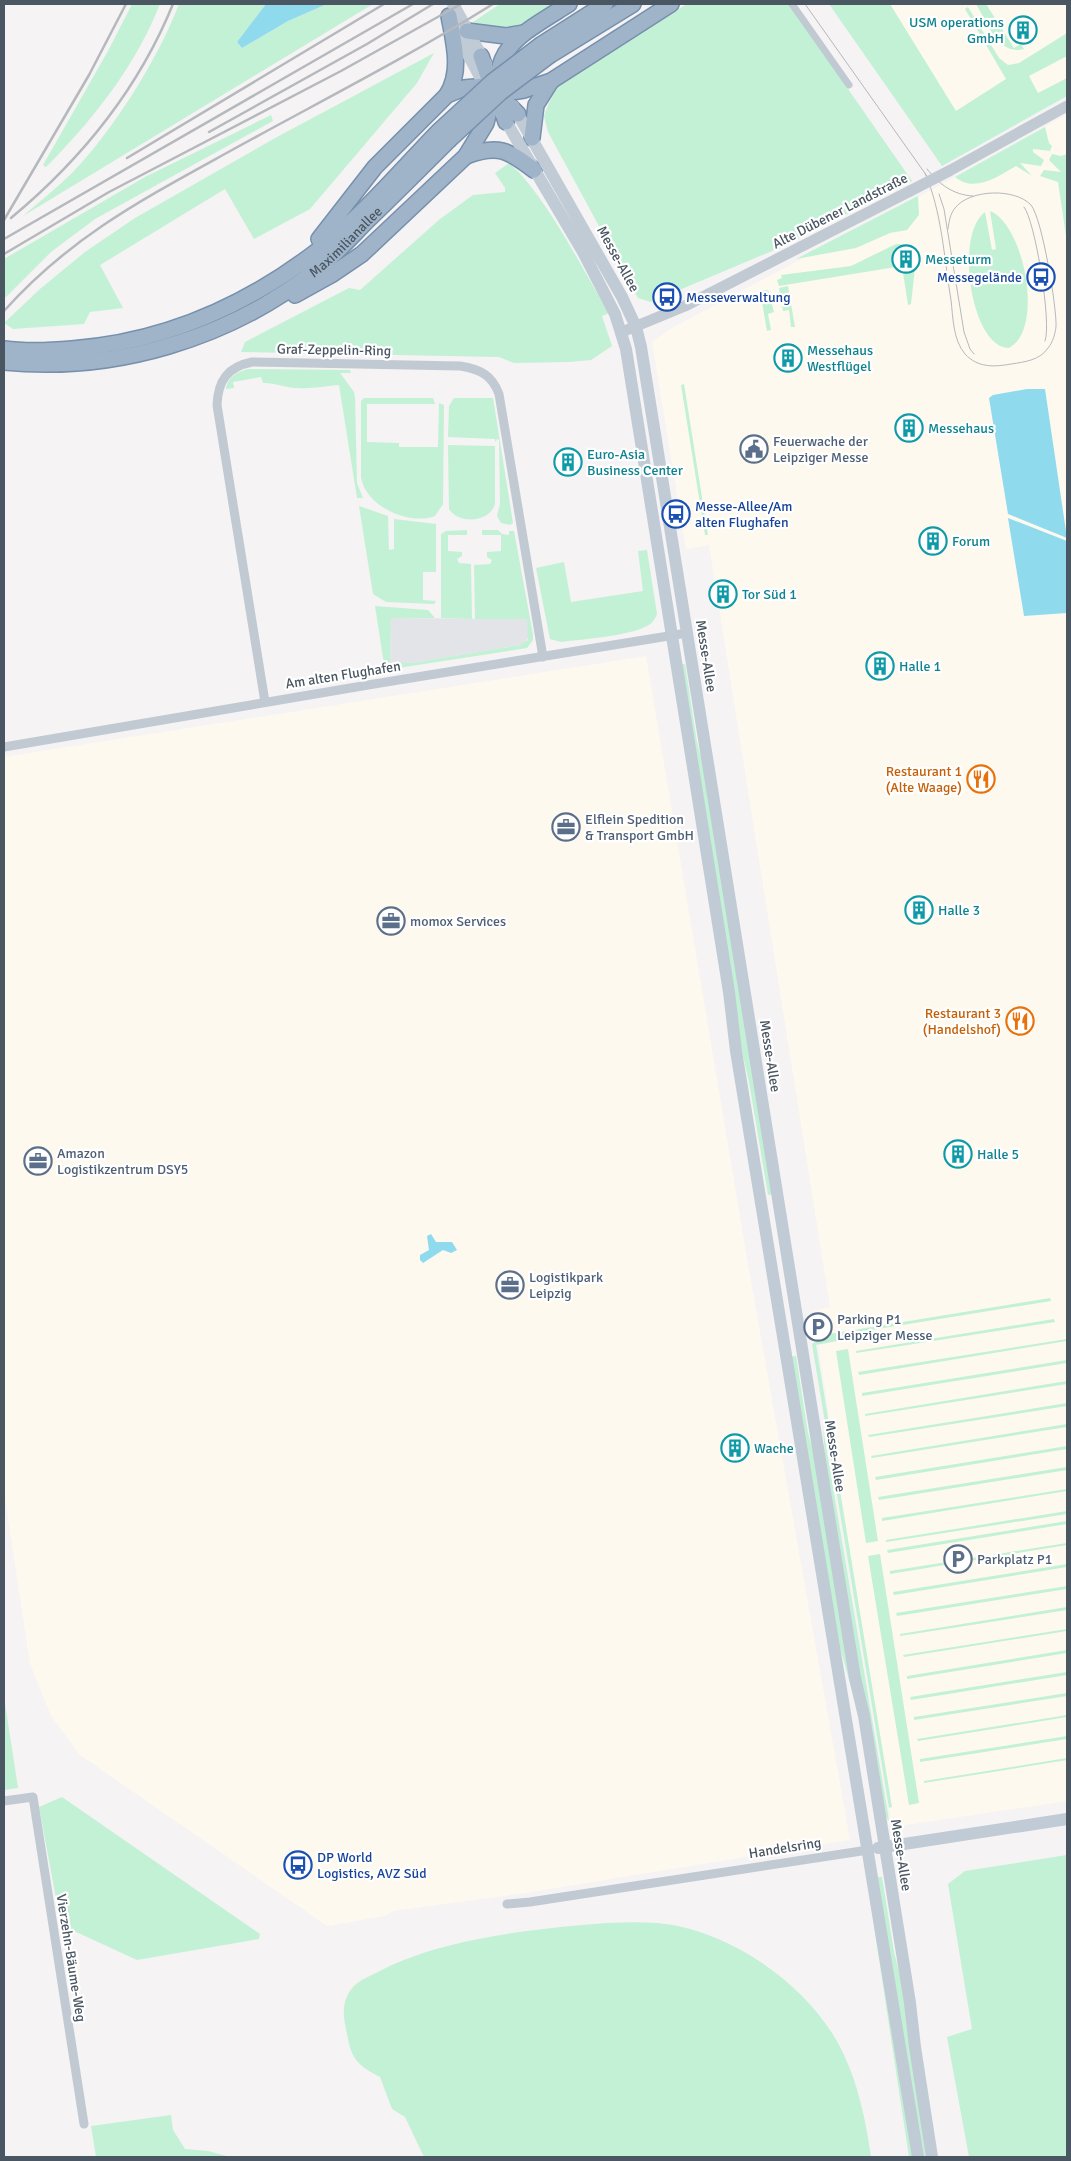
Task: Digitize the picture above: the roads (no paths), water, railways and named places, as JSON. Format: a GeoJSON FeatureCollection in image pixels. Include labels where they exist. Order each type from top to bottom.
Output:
{"type":"FeatureCollection","features":[{"type":"Feature","properties":{"kind":"highway"},"geometry":{"type":"LineString","coordinates":[[270,303],[289,298],[323,280],[362,254],[466,156],[486,123],[500,60],[523,33],[568,4]]}},
{"type":"Feature","properties":{"kind":"highway","name":"Maximilianallee"},"geometry":{"type":"LineString","coordinates":[[4,362],[56,364],[90,361],[164,348],[207,332],[270,303],[316,270],[444,136],[501,92],[546,50],[605,4]]}},
{"type":"Feature","properties":{"kind":"highway","name":"Maximilianallee"},"geometry":{"type":"LineString","coordinates":[[546,50],[633,4]]}},
{"type":"Feature","properties":{"kind":"highway"},"geometry":{"type":"LineString","coordinates":[[447,95],[464,88],[524,90],[551,81],[671,4]]}},
{"type":"Feature","properties":{"kind":"highway"},"geometry":{"type":"LineString","coordinates":[[297,265],[375,167],[447,95],[452,86],[456,60],[450,8]]}},
{"type":"Feature","properties":{"kind":"highway"},"geometry":{"type":"LineString","coordinates":[[467,31],[506,36],[523,33]]}},
{"type":"Feature","properties":{"kind":"highway"},"geometry":{"type":"LineString","coordinates":[[478,61],[512,118]]}},
{"type":"Feature","properties":{"kind":"highway"},"geometry":{"type":"LineString","coordinates":[[532,138],[536,105],[551,81]]}},
{"type":"Feature","properties":{"kind":"highway"},"geometry":{"type":"LineString","coordinates":[[4,348],[52,350],[98,347],[159,335],[198,322],[282,277],[322,247],[444,136]]}},
{"type":"Feature","properties":{"kind":"highway"},"geometry":{"type":"LineString","coordinates":[[466,156],[483,150],[499,148],[515,155],[534,170]]}},
{"type":"Feature","properties":{"kind":"main road"},"geometry":{"type":"LineString","coordinates":[[450,8],[467,31],[478,61]]}},
{"type":"Feature","properties":{"kind":"main road"},"geometry":{"type":"LineString","coordinates":[[450,8],[461,43],[478,61]]}},
{"type":"Feature","properties":{"kind":"main road","name":"Messe-Allee"},"geometry":{"type":"LineString","coordinates":[[512,118],[532,138],[612,278],[636,327],[641,346],[855,1678],[885,1847],[932,2157]]}},
{"type":"Feature","properties":{"kind":"main road","name":"Messe-Allee"},"geometry":{"type":"LineString","coordinates":[[512,118],[534,170],[582,252],[622,332],[778,1310],[797,1412],[918,2157]]}},
{"type":"Feature","properties":{"kind":"main road","name":"Handelsring"},"geometry":{"type":"LineString","coordinates":[[868,1850],[1067,1819]]}},
{"type":"Feature","properties":{"kind":"street"},"geometry":{"type":"LineString","coordinates":[[792,4],[849,85]]}},
{"type":"Feature","properties":{"kind":"street","name":"Alte Dübener Landstraße"},"geometry":{"type":"LineString","coordinates":[[622,332],[685,306],[894,200],[1067,106]]}},
{"type":"Feature","properties":{"kind":"street","name":"Graf-Zeppelin-Ring"},"geometry":{"type":"LineString","coordinates":[[265,702],[217,405],[217,392],[227,373],[242,364],[252,362],[460,366],[477,368],[491,379],[499,394],[543,657]]}},
{"type":"Feature","properties":{"kind":"street","name":"Am alten Flughafen"},"geometry":{"type":"LineString","coordinates":[[4,747],[265,702],[687,634]]}},
{"type":"Feature","properties":{"kind":"street","name":"Vierzehn-Bäume-Weg"},"geometry":{"type":"LineString","coordinates":[[4,1801],[33,1797],[84,2124]]}},
{"type":"Feature","properties":{"kind":"street","name":"Handelsring"},"geometry":{"type":"LineString","coordinates":[[507,1904],[868,1850]]}},
{"type":"Feature","properties":{"kind":"water"},"geometry":{"type":"Polygon","coordinates":[[[266,4],[327,4],[288,21],[242,48],[237,42],[266,4]]]}},
{"type":"Feature","properties":{"kind":"water"},"geometry":{"type":"Polygon","coordinates":[[[1027,389],[1045,389],[1067,538],[1008,514],[989,398],[993,395],[1027,389]]]}},
{"type":"Feature","properties":{"kind":"water"},"geometry":{"type":"Polygon","coordinates":[[[1008,518],[1067,541],[1067,613],[1024,616],[1008,518]]]}},
{"type":"Feature","properties":{"kind":"water"},"geometry":{"type":"Polygon","coordinates":[[[431,1234],[436,1242],[452,1242],[457,1250],[451,1253],[443,1250],[423,1263],[420,1260],[420,1255],[429,1250],[427,1236],[431,1234]]]}},
{"type":"Feature","properties":{"kind":"tram line"},"geometry":{"type":"LineString","coordinates":[[805,4],[929,179]]}},
{"type":"Feature","properties":{"kind":"tram line"},"geometry":{"type":"LineString","coordinates":[[927,169],[947,188],[973,196]]}},
{"type":"Feature","properties":{"kind":"tram line"},"geometry":{"type":"LineString","coordinates":[[925,173],[939,219],[954,328],[958,342],[965,354],[975,362],[998,366],[1032,360],[1045,352],[1054,335],[1056,317],[1044,244],[1040,227],[1031,205],[1024,199],[1004,193],[981,194],[962,202],[953,210],[948,229]]}},
{"type":"Feature","properties":{"kind":"tram line"},"geometry":{"type":"LineString","coordinates":[[939,194],[944,209],[964,332],[970,349],[974,354]]}},
{"type":"Feature","properties":{"kind":"tram line"},"geometry":{"type":"LineString","coordinates":[[1024,207],[1033,231],[1041,272],[1047,331],[1045,341]]}},
{"type":"Feature","properties":{"kind":"railway"},"geometry":{"type":"LineString","coordinates":[[4,220],[89,75],[126,4]]}},
{"type":"Feature","properties":{"kind":"railway"},"geometry":{"type":"LineString","coordinates":[[11,218],[61,172],[106,121],[143,65],[173,4]]}},
{"type":"Feature","properties":{"kind":"railway"},"geometry":{"type":"LineString","coordinates":[[127,158],[384,4]]}},
{"type":"Feature","properties":{"kind":"railway"},"geometry":{"type":"LineString","coordinates":[[4,239],[413,4]]}},
{"type":"Feature","properties":{"kind":"railway"},"geometry":{"type":"LineString","coordinates":[[209,132],[367,44],[433,4]]}},
{"type":"Feature","properties":{"kind":"railway"},"geometry":{"type":"LineString","coordinates":[[4,254],[109,192],[341,71],[461,4]]}},
{"type":"Feature","properties":{"kind":"railway"},"geometry":{"type":"LineString","coordinates":[[4,311],[56,261],[110,220],[200,168],[396,61],[493,4]]}},
{"type":"Feature","properties":{"kind":"place","name":"USM operations GmbH"},"geometry":{"type":"Point","coordinates":[1023,30]}},
{"type":"Feature","properties":{"kind":"place","name":"Messeturm"},"geometry":{"type":"Point","coordinates":[906,259]}},
{"type":"Feature","properties":{"kind":"place","name":"Messegelände"},"geometry":{"type":"Point","coordinates":[1041,277]}},
{"type":"Feature","properties":{"kind":"place","name":"Messeverwaltung"},"geometry":{"type":"Point","coordinates":[667,297]}},
{"type":"Feature","properties":{"kind":"place","name":"Messehaus Westflügel"},"geometry":{"type":"Point","coordinates":[788,358]}},
{"type":"Feature","properties":{"kind":"place","name":"Messehaus"},"geometry":{"type":"Point","coordinates":[909,428]}},
{"type":"Feature","properties":{"kind":"place","name":"Feuerwache der Leipziger Messe"},"geometry":{"type":"Point","coordinates":[754,449]}},
{"type":"Feature","properties":{"kind":"place","name":"Euro-Asia Business Center"},"geometry":{"type":"Point","coordinates":[568,462]}},
{"type":"Feature","properties":{"kind":"place","name":"Messe-Allee/Am alten Flughafen"},"geometry":{"type":"Point","coordinates":[676,514]}},
{"type":"Feature","properties":{"kind":"place","name":"Forum"},"geometry":{"type":"Point","coordinates":[933,541]}},
{"type":"Feature","properties":{"kind":"place","name":"Tor Süd 1"},"geometry":{"type":"Point","coordinates":[723,594]}},
{"type":"Feature","properties":{"kind":"place","name":"Halle 1"},"geometry":{"type":"Point","coordinates":[880,666]}},
{"type":"Feature","properties":{"kind":"place","name":"Restaurant 1 (Alte Waage)"},"geometry":{"type":"Point","coordinates":[981,779]}},
{"type":"Feature","properties":{"kind":"place","name":"Elflein Spedition & Transport GmbH"},"geometry":{"type":"Point","coordinates":[566,827]}},
{"type":"Feature","properties":{"kind":"place","name":"Halle 3"},"geometry":{"type":"Point","coordinates":[919,910]}},
{"type":"Feature","properties":{"kind":"place","name":"momox Services"},"geometry":{"type":"Point","coordinates":[391,921]}},
{"type":"Feature","properties":{"kind":"place","name":"Restaurant 3 (Handelshof)"},"geometry":{"type":"Point","coordinates":[1020,1021]}},
{"type":"Feature","properties":{"kind":"place","name":"Halle 5"},"geometry":{"type":"Point","coordinates":[958,1154]}},
{"type":"Feature","properties":{"kind":"place","name":"Amazon Logistikzentrum DSY5"},"geometry":{"type":"Point","coordinates":[38,1161]}},
{"type":"Feature","properties":{"kind":"place","name":"Logistikpark Leipzig"},"geometry":{"type":"Point","coordinates":[510,1285]}},
{"type":"Feature","properties":{"kind":"place","name":"Parking P1 Leipziger Messe"},"geometry":{"type":"Point","coordinates":[818,1327]}},
{"type":"Feature","properties":{"kind":"place","name":"Wache"},"geometry":{"type":"Point","coordinates":[735,1448]}},
{"type":"Feature","properties":{"kind":"place","name":"Parkplatz P1"},"geometry":{"type":"Point","coordinates":[958,1559]}},
{"type":"Feature","properties":{"kind":"place","name":"DP World Logistics, AVZ Süd"},"geometry":{"type":"Point","coordinates":[298,1865]}}]}
